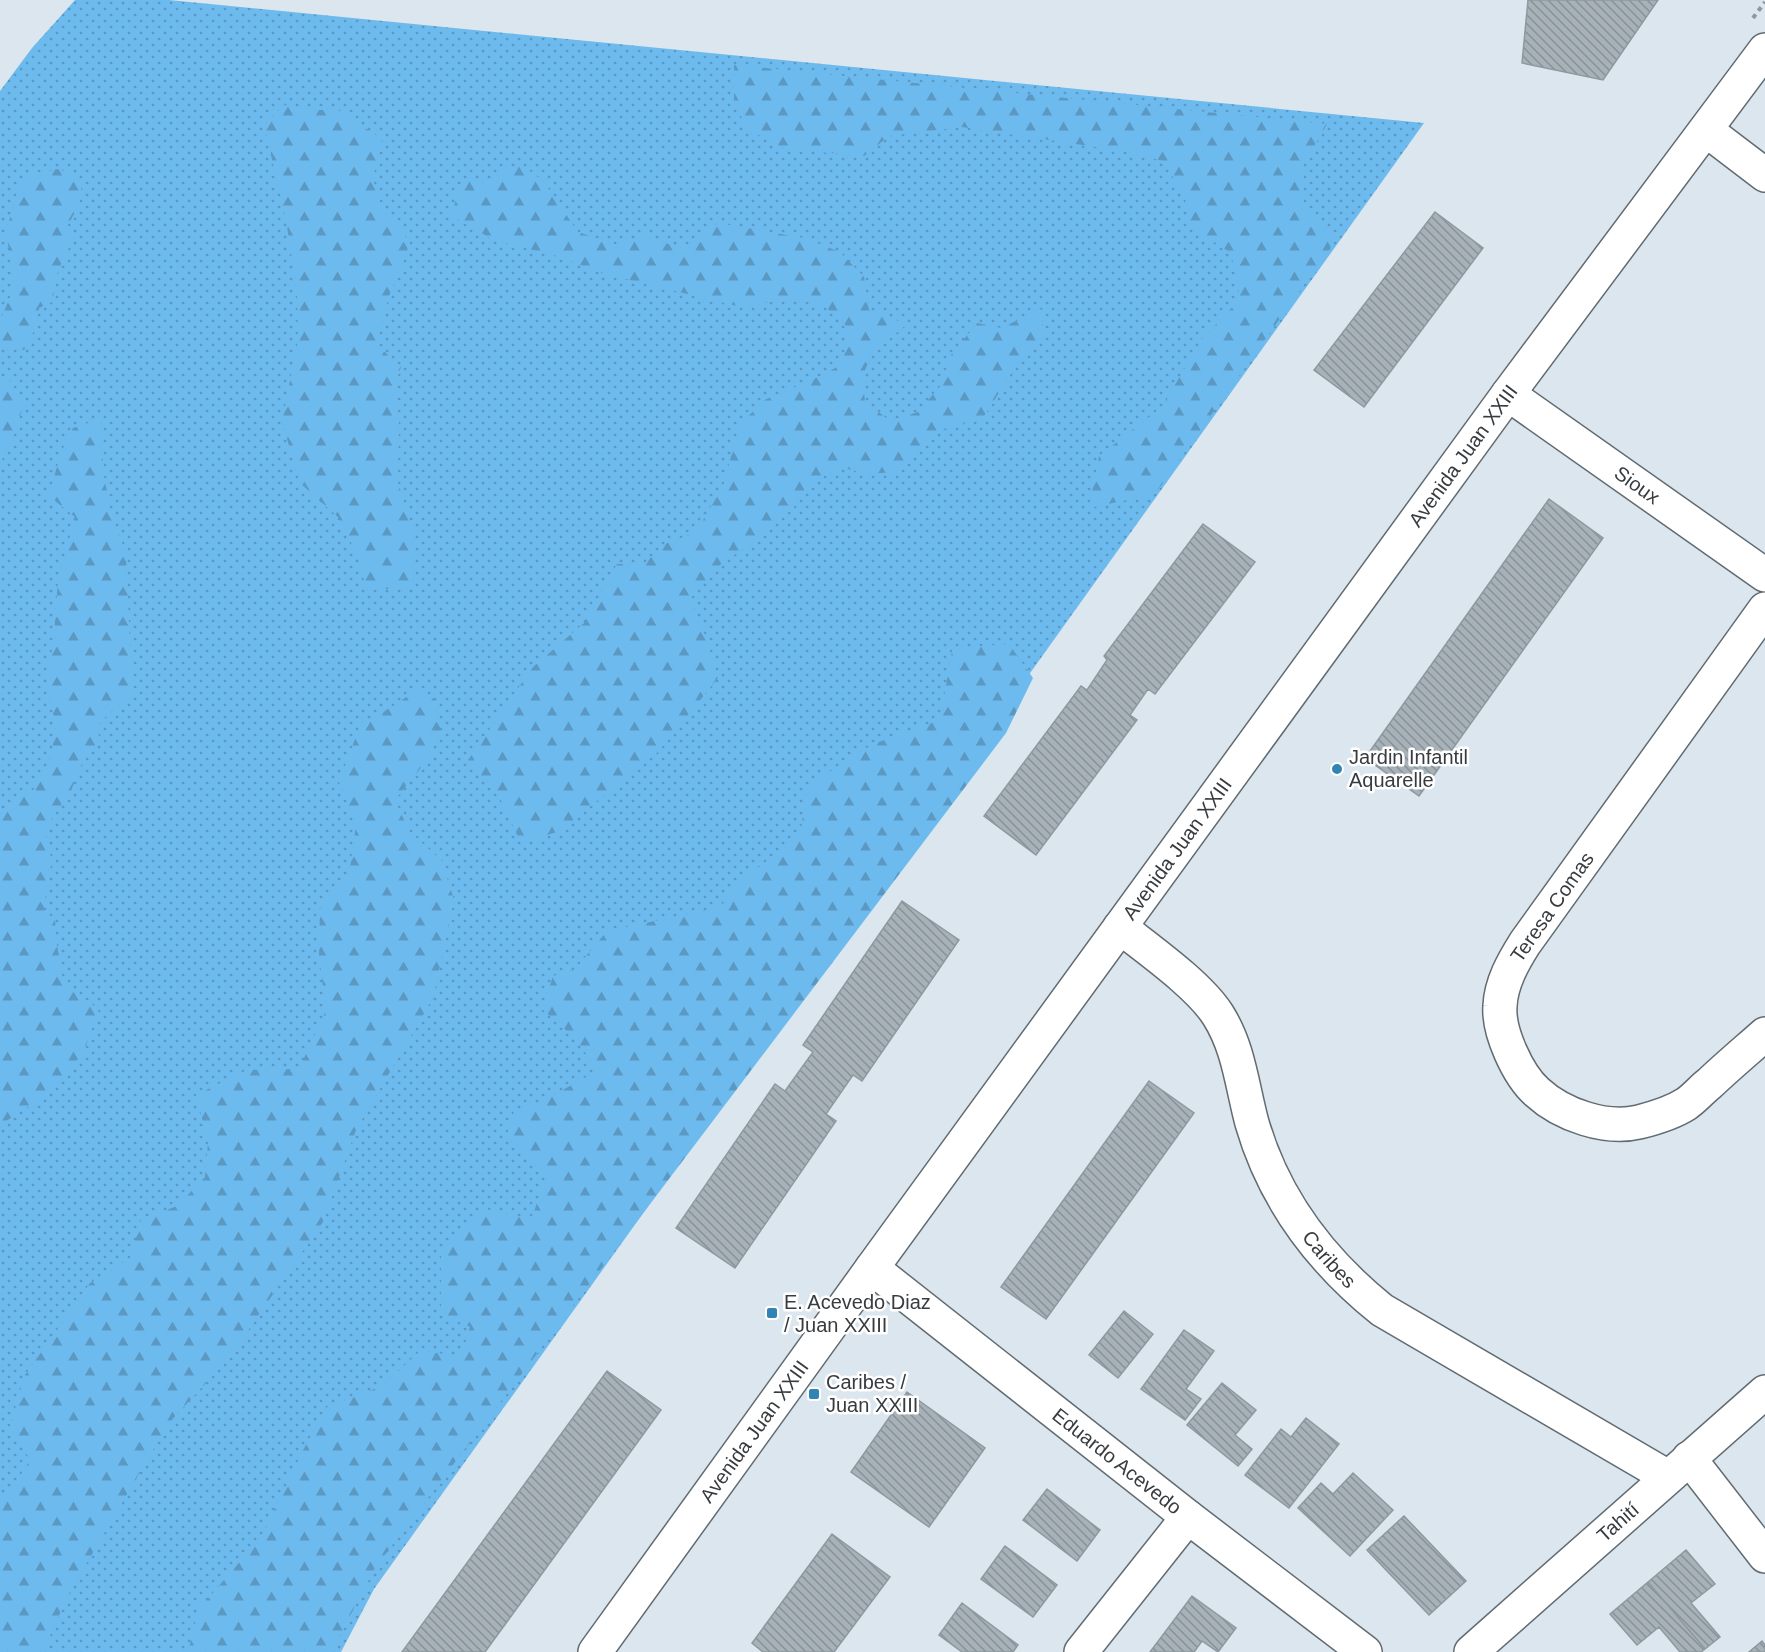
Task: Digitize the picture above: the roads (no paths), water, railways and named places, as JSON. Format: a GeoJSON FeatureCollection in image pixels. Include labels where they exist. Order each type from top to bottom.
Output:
{"type":"FeatureCollection","features":[{"type":"Feature","properties":{"kind":"street","name":"Avenida Juan XXIII"},"geometry":{"type":"LineString","coordinates":[[595,1652],[1508,394],[1765,50]]}},
{"type":"Feature","properties":{"kind":"street"},"geometry":{"type":"LineString","coordinates":[[1706,130],[1765,175]]}},
{"type":"Feature","properties":{"kind":"street","name":"Sioux"},"geometry":{"type":"LineString","coordinates":[[1508,394],[1765,575]]}},
{"type":"Feature","properties":{"kind":"street","name":"Teresa Comas"},"geometry":{"type":"LineString","coordinates":[[1765,609],[1525,943],[1509,969],[1500,1006],[1505,1038],[1519,1069],[1537,1092],[1559,1107],[1610,1123],[1636,1123],[1660,1116],[1686,1103],[1765,1034]]}},
{"type":"Feature","properties":{"kind":"street","name":"Caribes"},"geometry":{"type":"LineString","coordinates":[[1120,927],[1191,986],[1217,1013],[1236,1051],[1252,1121],[1269,1168],[1303,1228],[1344,1277],[1382,1310],[1678,1467],[1765,1556]]}},
{"type":"Feature","properties":{"kind":"street","name":"Eduardo Acevedo"},"geometry":{"type":"LineString","coordinates":[[872,1268],[1188,1517],[1365,1652]]}},
{"type":"Feature","properties":{"kind":"street","name":"Tahití"},"geometry":{"type":"LineString","coordinates":[[1471,1652],[1765,1392]]}},
{"type":"Feature","properties":{"kind":"street"},"geometry":{"type":"LineString","coordinates":[[1082,1652],[1188,1517]]}},
{"type":"Feature","properties":{"kind":"place","name":"Jardin Infantil Aquarelle"},"geometry":{"type":"Point","coordinates":[1337,769]}},
{"type":"Feature","properties":{"kind":"place","name":"E. Acevedo Diaz / Juan XXIII"},"geometry":{"type":"Point","coordinates":[772,1313]}},
{"type":"Feature","properties":{"kind":"place","name":"Caribes / Juan XXIII"},"geometry":{"type":"Point","coordinates":[814,1394]}}]}
